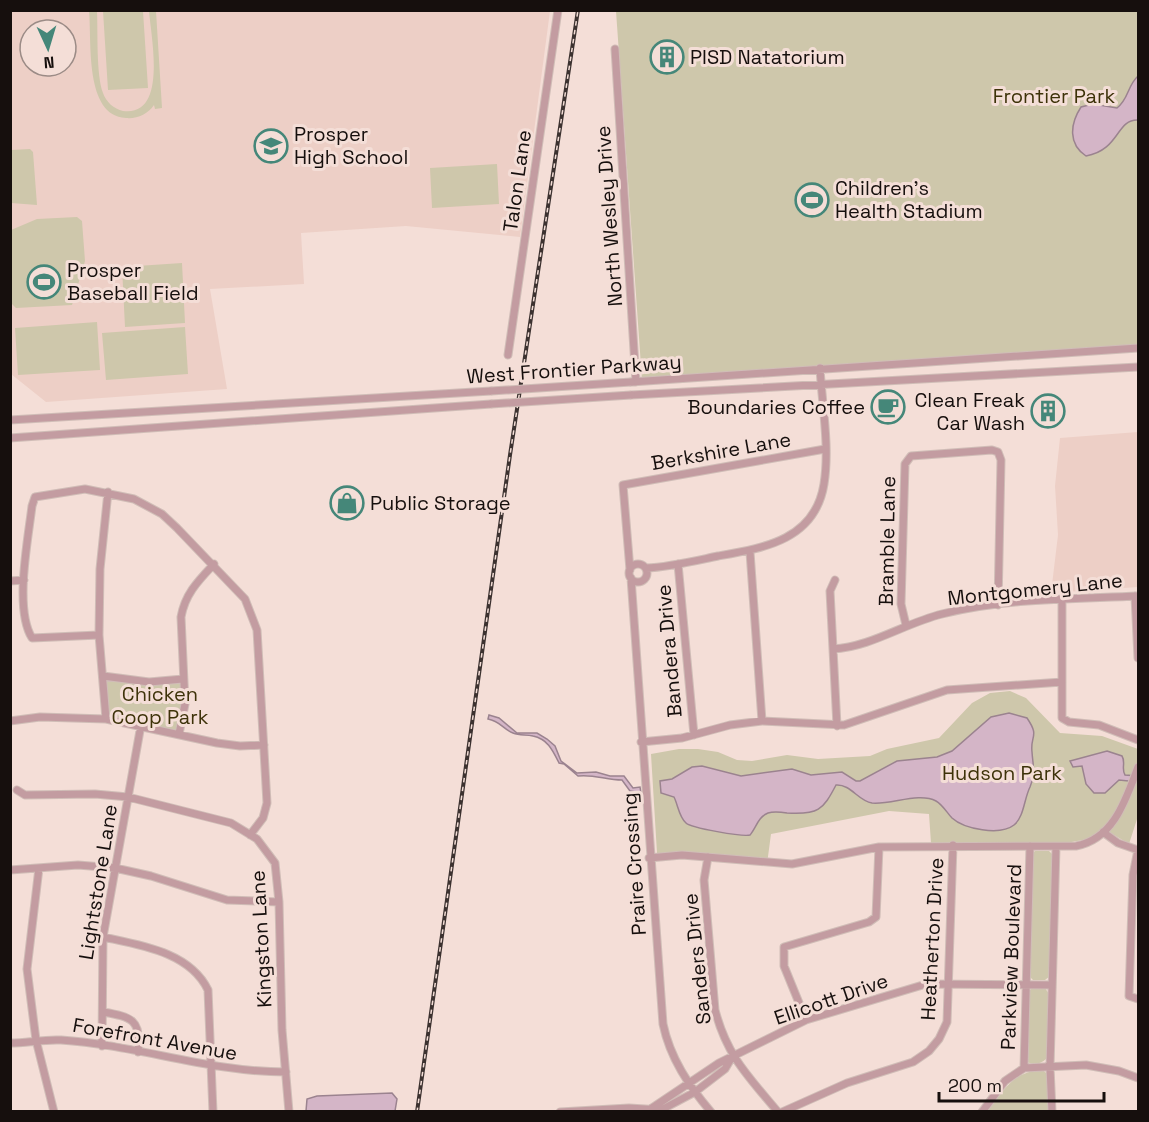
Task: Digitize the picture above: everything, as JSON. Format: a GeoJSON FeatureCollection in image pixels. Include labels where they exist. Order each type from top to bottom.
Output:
{"type":"FeatureCollection","features":[{"type":"Feature","properties":{"kind":"street","name":"Talon Lane"},"geometry":{"type":"LineString","coordinates":[[508,355],[558,10]]}},
{"type":"Feature","properties":{"kind":"street","name":"North Wesley Drive"},"geometry":{"type":"LineString","coordinates":[[615,49],[634,382]]}},
{"type":"Feature","properties":{"kind":"street","name":"West Frontier Parkway"},"geometry":{"type":"LineString","coordinates":[[10,420],[490,392],[1138,348]]}},
{"type":"Feature","properties":{"kind":"street","name":"West Frontier Parkway"},"geometry":{"type":"LineString","coordinates":[[10,438],[631,395],[1138,367]]}},
{"type":"Feature","properties":{"kind":"street"},"geometry":{"type":"LineString","coordinates":[[631,578],[639,582],[666,567],[750,552],[780,542],[798,528],[812,512],[824,486],[825,449],[820,368]]}},
{"type":"Feature","properties":{"kind":"street","name":"Berkshire Lane"},"geometry":{"type":"LineString","coordinates":[[623,485],[825,449]]}},
{"type":"Feature","properties":{"kind":"street","name":"Bramble Lane"},"geometry":{"type":"LineString","coordinates":[[906,625],[901,604],[905,464],[908,458],[992,450],[999,452],[1001,460],[998,605]]}},
{"type":"Feature","properties":{"kind":"street","name":"Praire Crossing"},"geometry":{"type":"LineString","coordinates":[[623,485],[663,1024],[667,1042],[689,1084],[711,1112]]}},
{"type":"Feature","properties":{"kind":"street"},"geometry":{"type":"LineString","coordinates":[[99,635],[32,638],[26,628],[24,580],[35,497],[85,489],[134,499],[162,514],[214,564],[245,599],[257,630],[267,803],[262,818],[250,835]]}},
{"type":"Feature","properties":{"kind":"street"},"geometry":{"type":"LineString","coordinates":[[106,719],[99,635],[100,569],[108,492]]}},
{"type":"Feature","properties":{"kind":"street"},"geometry":{"type":"LineString","coordinates":[[626,548],[642,566],[646,577]]}},
{"type":"Feature","properties":{"kind":"street"},"geometry":{"type":"LineString","coordinates":[[750,552],[762,722]]}},
{"type":"Feature","properties":{"kind":"street"},"geometry":{"type":"LineString","coordinates":[[179,734],[185,704],[181,617],[183,605],[190,590],[214,564]]}},
{"type":"Feature","properties":{"kind":"street","name":"Bandera Drive"},"geometry":{"type":"LineString","coordinates":[[678,564],[694,735]]}},
{"type":"Feature","properties":{"kind":"street"},"geometry":{"type":"LineString","coordinates":[[630,570],[642,566],[666,567]]}},
{"type":"Feature","properties":{"kind":"street"},"geometry":{"type":"LineString","coordinates":[[10,580],[24,580]]}},
{"type":"Feature","properties":{"kind":"street"},"geometry":{"type":"LineString","coordinates":[[835,580],[830,591],[837,726]]}},
{"type":"Feature","properties":{"kind":"street","name":"Praire Crossing"},"geometry":{"type":"LineString","coordinates":[[633,600],[639,582]]}},
{"type":"Feature","properties":{"kind":"street"},"geometry":{"type":"LineString","coordinates":[[1137,596],[1138,658]]}},
{"type":"Feature","properties":{"kind":"street","name":"Montgomery Lane"},"geometry":{"type":"LineString","coordinates":[[833,649],[856,645],[906,625],[942,614],[998,605],[1137,596]]}},
{"type":"Feature","properties":{"kind":"street"},"geometry":{"type":"LineString","coordinates":[[1062,600],[1063,720],[1099,724],[1138,740]]}},
{"type":"Feature","properties":{"kind":"street"},"geometry":{"type":"LineString","coordinates":[[104,676],[149,682],[183,679]]}},
{"type":"Feature","properties":{"kind":"street"},"geometry":{"type":"LineString","coordinates":[[641,742],[694,735],[730,725],[762,722],[837,726],[871,718],[947,690],[1062,682]]}},
{"type":"Feature","properties":{"kind":"street"},"geometry":{"type":"LineString","coordinates":[[13,719],[106,719],[240,746],[264,745]]}},
{"type":"Feature","properties":{"kind":"street","name":"Lightstone Lane"},"geometry":{"type":"LineString","coordinates":[[102,1046],[101,956],[103,937],[141,725]]}},
{"type":"Feature","properties":{"kind":"street"},"geometry":{"type":"LineString","coordinates":[[649,858],[682,855],[767,864],[792,864],[879,847],[953,845],[1056,847],[1084,844],[1112,825],[1138,767]]}},
{"type":"Feature","properties":{"kind":"street","name":"Kingston Lane"},"geometry":{"type":"LineString","coordinates":[[17,790],[25,795],[95,794],[128,797],[231,823],[257,839],[275,863],[279,902],[282,1030],[289,1112]]}},
{"type":"Feature","properties":{"kind":"street"},"geometry":{"type":"LineString","coordinates":[[1103,832],[1118,843],[1138,850],[1133,875],[1135,927],[1129,996],[1138,999]]}},
{"type":"Feature","properties":{"kind":"street","name":"Heatherton Drive"},"geometry":{"type":"LineString","coordinates":[[780,1112],[847,1083],[913,1062],[929,1051],[939,1039],[947,1022],[953,845]]}},
{"type":"Feature","properties":{"kind":"street","name":"Parkview Boulevard"},"geometry":{"type":"LineString","coordinates":[[1024,1068],[1030,846]]}},
{"type":"Feature","properties":{"kind":"street"},"geometry":{"type":"LineString","coordinates":[[806,1020],[784,966],[784,947],[869,922],[876,916],[879,847]]}},
{"type":"Feature","properties":{"kind":"street"},"geometry":{"type":"LineString","coordinates":[[1052,1112],[1050,1067],[1056,847]]}},
{"type":"Feature","properties":{"kind":"street","name":"Sanders Drive"},"geometry":{"type":"LineString","coordinates":[[708,857],[704,880],[715,1010],[732,1057],[780,1112]]}},
{"type":"Feature","properties":{"kind":"street"},"geometry":{"type":"LineString","coordinates":[[10,870],[78,865],[115,868],[151,876],[227,900],[279,902]]}},
{"type":"Feature","properties":{"kind":"street"},"geometry":{"type":"LineString","coordinates":[[39,868],[27,969],[36,1040],[54,1112]]}},
{"type":"Feature","properties":{"kind":"street"},"geometry":{"type":"LineString","coordinates":[[103,937],[166,954],[187,964],[201,976],[208,990],[213,1112]]}},
{"type":"Feature","properties":{"kind":"street","name":"Ellicott Drive"},"geometry":{"type":"LineString","coordinates":[[652,1110],[718,1063],[806,1020],[926,984],[949,982],[1052,985]]}},
{"type":"Feature","properties":{"kind":"street"},"geometry":{"type":"LineString","coordinates":[[103,1012],[130,1017],[134,1021],[139,1042],[138,1052]]}},
{"type":"Feature","properties":{"kind":"street","name":"Forefront Avenue"},"geometry":{"type":"LineString","coordinates":[[10,1043],[61,1040],[253,1072],[286,1072]]}},
{"type":"Feature","properties":{"kind":"street","name":"Forefront Avenue"},"geometry":{"type":"LineString","coordinates":[[10,1048],[19,1043]]}},
{"type":"Feature","properties":{"kind":"street","name":"Ellicott Drive"},"geometry":{"type":"LineString","coordinates":[[560,1112],[661,1110],[673,1106],[695,1092],[725,1069],[732,1057]]}},
{"type":"Feature","properties":{"kind":"street"},"geometry":{"type":"LineString","coordinates":[[982,1112],[1005,1080],[1024,1068],[1086,1065],[1119,1071],[1138,1078]]}},
{"type":"Feature","properties":{"kind":"shaded area","name":"Prosper High School"},"geometry":{"type":"Polygon","coordinates":[[[10,11],[550,11],[520,237],[406,226],[301,233],[304,284],[210,289],[227,389],[46,402],[11,374],[10,11]]]}},
{"type":"Feature","properties":{"kind":"shaded area"},"geometry":{"type":"Polygon","coordinates":[[[1138,76],[1138,120],[1125,124],[1105,148],[1086,156],[1076,146],[1074,140],[1073,127],[1077,113],[1081,107],[1093,104],[1117,108],[1124,101],[1138,76]]]}},
{"type":"Feature","properties":{"kind":"shaded area"},"geometry":{"type":"Polygon","coordinates":[[[1138,432],[1138,587],[1051,593],[1058,535],[1055,486],[1060,438],[1138,432]]]}},
{"type":"Feature","properties":{"kind":"shaded area"},"geometry":{"type":"Polygon","coordinates":[[[1009,713],[1027,718],[1033,729],[1034,774],[1017,822],[1000,830],[982,830],[958,822],[936,801],[929,799],[913,798],[872,803],[846,787],[836,785],[823,805],[813,812],[768,813],[759,820],[750,835],[738,835],[707,830],[686,823],[674,797],[661,793],[660,781],[672,779],[692,767],[702,766],[741,776],[792,769],[811,775],[842,772],[860,781],[897,761],[937,757],[952,751],[991,717],[1009,713]]]}},
{"type":"Feature","properties":{"kind":"shaded area"},"geometry":{"type":"Polygon","coordinates":[[[489,715],[499,718],[517,733],[537,733],[547,739],[555,746],[561,761],[577,773],[596,772],[610,776],[624,776],[633,788],[640,787],[641,793],[630,791],[622,780],[578,776],[564,764],[559,763],[555,754],[543,740],[513,733],[496,721],[488,719],[489,715]]]}},
{"type":"Feature","properties":{"kind":"shaded area"},"geometry":{"type":"Polygon","coordinates":[[[1107,751],[1122,756],[1125,775],[1138,776],[1138,782],[1119,780],[1105,793],[1094,793],[1086,784],[1082,766],[1073,767],[1070,761],[1107,751]]]}},
{"type":"Feature","properties":{"kind":"shaded area"},"geometry":{"type":"Polygon","coordinates":[[[392,1093],[397,1099],[395,1111],[306,1111],[307,1099],[317,1096],[392,1093]]]}},
{"type":"Feature","properties":{"kind":"green space"},"geometry":{"type":"Polygon","coordinates":[[[89,11],[97,11],[98,64],[103,93],[111,105],[123,111],[137,109],[146,102],[152,89],[154,56],[149,11],[156,11],[162,108],[155,109],[154,105],[142,115],[126,118],[112,114],[103,105],[93,75],[89,11]]]}},
{"type":"Feature","properties":{"kind":"green space"},"geometry":{"type":"Polygon","coordinates":[[[103,11],[143,11],[148,88],[108,90],[103,11]]]}},
{"type":"Feature","properties":{"kind":"green space","name":"Frontier Park"},"geometry":{"type":"Polygon","coordinates":[[[616,11],[1138,11],[1138,346],[642,380],[616,11]]]}},
{"type":"Feature","properties":{"kind":"green space"},"geometry":{"type":"Polygon","coordinates":[[[30,149],[33,152],[37,205],[11,203],[11,150],[30,149]]]}},
{"type":"Feature","properties":{"kind":"green space"},"geometry":{"type":"Polygon","coordinates":[[[497,164],[499,204],[432,208],[430,168],[497,164]]]}},
{"type":"Feature","properties":{"kind":"green space","name":"Prosper Baseball Field"},"geometry":{"type":"Polygon","coordinates":[[[77,217],[82,221],[85,261],[72,305],[16,308],[11,303],[11,230],[37,219],[77,217]]]}},
{"type":"Feature","properties":{"kind":"green space"},"geometry":{"type":"Polygon","coordinates":[[[182,263],[185,323],[125,327],[122,267],[182,263]]]}},
{"type":"Feature","properties":{"kind":"green space"},"geometry":{"type":"Polygon","coordinates":[[[97,322],[100,370],[18,375],[15,328],[97,322]]]}},
{"type":"Feature","properties":{"kind":"green space"},"geometry":{"type":"Polygon","coordinates":[[[185,327],[188,374],[106,380],[102,333],[185,327]]]}},
{"type":"Feature","properties":{"kind":"green space","name":"Chicken Coop Park"},"geometry":{"type":"Polygon","coordinates":[[[103,676],[136,681],[183,679],[185,704],[179,734],[106,719],[103,676]]]}},
{"type":"Feature","properties":{"kind":"green space","name":"Hudson Park"},"geometry":{"type":"Polygon","coordinates":[[[1010,691],[1026,698],[1060,733],[1102,736],[1138,749],[1138,816],[1129,844],[1106,830],[1088,839],[1066,843],[931,843],[929,814],[889,811],[771,834],[767,864],[692,853],[657,853],[651,754],[679,749],[698,749],[718,752],[737,760],[752,761],[787,755],[818,759],[870,756],[887,749],[939,738],[972,703],[990,693],[1010,691]]]}},
{"type":"Feature","properties":{"kind":"green space"},"geometry":{"type":"Polygon","coordinates":[[[1035,851],[1049,851],[1053,855],[1050,976],[1045,980],[1033,980],[1029,976],[1032,855],[1035,851]]]}},
{"type":"Feature","properties":{"kind":"green space"},"geometry":{"type":"Polygon","coordinates":[[[1033,988],[1045,988],[1049,994],[1046,1059],[1035,1064],[1027,1062],[1028,991],[1033,988]]]}},
{"type":"Feature","properties":{"kind":"green space"},"geometry":{"type":"Polygon","coordinates":[[[1043,1070],[1047,1074],[1049,1111],[987,1112],[1010,1083],[1024,1074],[1043,1070]]]}},
{"type":"Feature","properties":{"kind":"railway"},"geometry":{"type":"LineString","coordinates":[[417,1112],[510,455],[578,10]]}},
{"type":"Feature","properties":{"kind":"place","name":"PISD Natatorium"},"geometry":{"type":"Point","coordinates":[667,57]}},
{"type":"Feature","properties":{"kind":"place","name":"Prosper High School"},"geometry":{"type":"Point","coordinates":[271,146]}},
{"type":"Feature","properties":{"kind":"place","name":"Children's Health Stadium"},"geometry":{"type":"Point","coordinates":[812,200]}},
{"type":"Feature","properties":{"kind":"place","name":"Prosper Baseball Field"},"geometry":{"type":"Point","coordinates":[44,282]}},
{"type":"Feature","properties":{"kind":"place","name":"Boundaries Coffee"},"geometry":{"type":"Point","coordinates":[888,407]}},
{"type":"Feature","properties":{"kind":"place","name":"Clean Freak Car Wash"},"geometry":{"type":"Point","coordinates":[1048,411]}},
{"type":"Feature","properties":{"kind":"place","name":"Public Storage"},"geometry":{"type":"Point","coordinates":[347,503]}}]}
